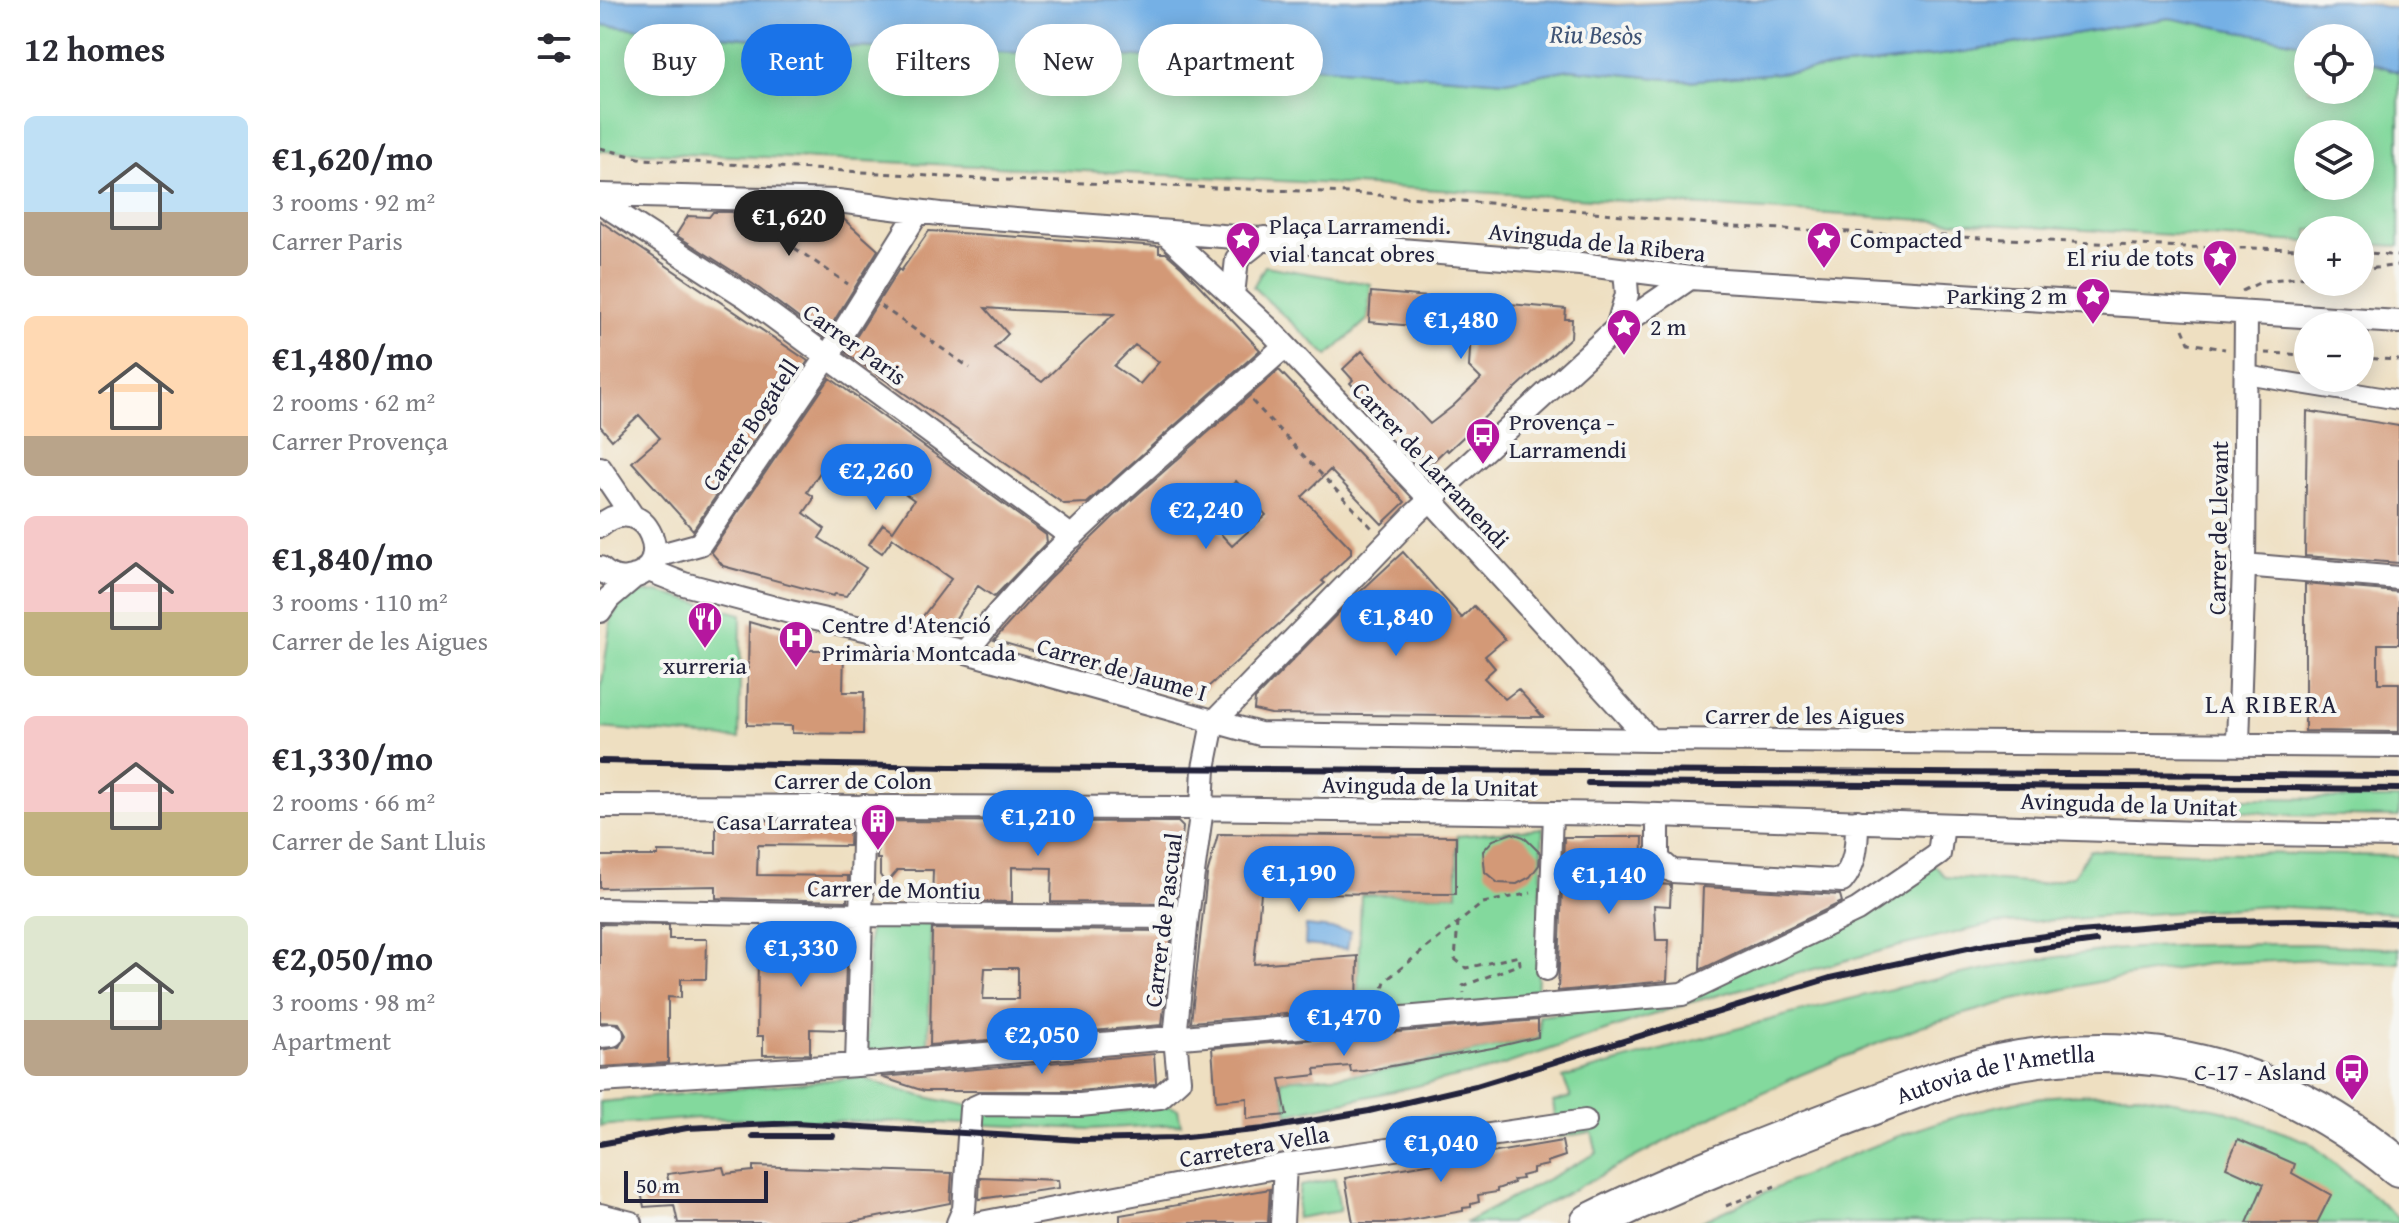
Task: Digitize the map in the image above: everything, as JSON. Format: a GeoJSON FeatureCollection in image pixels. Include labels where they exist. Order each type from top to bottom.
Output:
{"type":"FeatureCollection","features":[{"type":"Feature","properties":{"kind":"highway","name":"Autovia de l'Ametlla"},"geometry":{"type":"LineString","coordinates":[[1590,1223],[1763,1147],[1907,1092],[2001,1064],[2086,1053],[2128,1052],[2178,1059],[2257,1082],[2327,1115],[2399,1167]]}},
{"type":"Feature","properties":{"kind":"highway","name":"Autovia de l'Ametlla"},"geometry":{"type":"LineString","coordinates":[[1648,1223],[1740,1182],[1950,1101],[2030,1081],[2075,1076],[2150,1079],[2226,1096],[2296,1125],[2399,1196]]}},
{"type":"Feature","properties":{"kind":"street","name":"Avinguda de la Ribera"},"geometry":{"type":"LineString","coordinates":[[600,195],[838,201],[918,212],[1166,234],[1264,238],[1690,278],[2240,304],[2399,322]]}},
{"type":"Feature","properties":{"kind":"street","name":"Carrer Paris"},"geometry":{"type":"LineString","coordinates":[[600,202],[745,296],[1072,537]]}},
{"type":"Feature","properties":{"kind":"street","name":"Carrer Bogatell"},"geometry":{"type":"LineString","coordinates":[[645,567],[700,544],[828,356],[918,212]]}},
{"type":"Feature","properties":{"kind":"street","name":"Carrer de Larramendi"},"geometry":{"type":"LineString","coordinates":[[1166,234],[1285,346],[1432,501],[1455,530],[1650,740]]}},
{"type":"Feature","properties":{"kind":"street"},"geometry":{"type":"LineString","coordinates":[[1233,295],[1237,259],[1264,238]]}},
{"type":"Feature","properties":{"kind":"street"},"geometry":{"type":"LineString","coordinates":[[1617,328],[1627,294],[1625,270]]}},
{"type":"Feature","properties":{"kind":"street"},"geometry":{"type":"LineString","coordinates":[[1213,723],[1387,543],[1617,328],[1690,278]]}},
{"type":"Feature","properties":{"kind":"street","name":"Carrer de Llevant"},"geometry":{"type":"LineString","coordinates":[[2238,743],[2246,375],[2240,304]]}},
{"type":"Feature","properties":{"kind":"street"},"geometry":{"type":"LineString","coordinates":[[966,652],[996,614],[1072,537],[1285,346]]}},
{"type":"Feature","properties":{"kind":"street"},"geometry":{"type":"LineString","coordinates":[[2246,375],[2399,400]]}},
{"type":"Feature","properties":{"kind":"street"},"geometry":{"type":"LineString","coordinates":[[600,468],[633,517],[643,523],[653,536],[645,567],[609,598],[600,611]]}},
{"type":"Feature","properties":{"kind":"street"},"geometry":{"type":"LineString","coordinates":[[601,521],[617,516],[633,517]]}},
{"type":"Feature","properties":{"kind":"street"},"geometry":{"type":"LineString","coordinates":[[2244,565],[2399,578]]}},
{"type":"Feature","properties":{"kind":"street","name":"Carrer de Jaume I"},"geometry":{"type":"LineString","coordinates":[[600,568],[615,578],[645,567],[684,584],[966,652],[1213,723]]}},
{"type":"Feature","properties":{"kind":"street","name":"Carrer de les Aigues"},"geometry":{"type":"LineString","coordinates":[[1213,723],[1260,734],[2399,746]]}},
{"type":"Feature","properties":{"kind":"street","name":"Carrer de Pascual"},"geometry":{"type":"LineString","coordinates":[[958,1223],[964,1209],[971,1109],[982,1104],[1080,1105],[1160,1097],[1179,1080],[1175,1038],[1204,768],[1213,723]]}},
{"type":"Feature","properties":{"kind":"street","name":"Carrer de Colon"},"geometry":{"type":"LineString","coordinates":[[600,806],[1202,808]]}},
{"type":"Feature","properties":{"kind":"street"},"geometry":{"type":"LineString","coordinates":[[857,1065],[864,806]]}},
{"type":"Feature","properties":{"kind":"street","name":"Avinguda de la Unitat"},"geometry":{"type":"LineString","coordinates":[[1202,808],[1658,816],[2399,836]]}},
{"type":"Feature","properties":{"kind":"street"},"geometry":{"type":"LineString","coordinates":[[1547,971],[1553,814]]}},
{"type":"Feature","properties":{"kind":"street"},"geometry":{"type":"LineString","coordinates":[[1658,816],[1658,859],[1672,871],[1842,881],[1852,869],[1857,821]]}},
{"type":"Feature","properties":{"kind":"street"},"geometry":{"type":"LineString","coordinates":[[600,1081],[857,1065],[1682,994],[1857,910],[1939,854],[1943,825]]}},
{"type":"Feature","properties":{"kind":"street","name":"Carrer de Montiu"},"geometry":{"type":"LineString","coordinates":[[600,910],[1187,917]]}},
{"type":"Feature","properties":{"kind":"street","name":"Carretera Vella"},"geometry":{"type":"LineString","coordinates":[[981,1223],[1285,1165],[1585,1121]]}},
{"type":"Feature","properties":{"kind":"street"},"geometry":{"type":"LineString","coordinates":[[1282,1223],[1285,1165]]}},
{"type":"Feature","properties":{"kind":"street"},"geometry":{"type":"LineString","coordinates":[[600,1215],[631,1223]]}},
{"type":"Feature","properties":{"kind":"path"},"geometry":{"type":"LineString","coordinates":[[600,148],[643,159],[980,179],[1351,193],[1556,208],[1737,227],[2183,247],[2294,249]]}},
{"type":"Feature","properties":{"kind":"path"},"geometry":{"type":"LineString","coordinates":[[2374,253],[2399,256]]}},
{"type":"Feature","properties":{"kind":"path"},"geometry":{"type":"LineString","coordinates":[[2374,268],[2399,265]]}},
{"type":"Feature","properties":{"kind":"path"},"geometry":{"type":"LineString","coordinates":[[2240,304],[2263,281],[2294,278]]}},
{"type":"Feature","properties":{"kind":"path"},"geometry":{"type":"LineString","coordinates":[[2374,359],[2399,360]]}},
{"type":"Feature","properties":{"kind":"path"},"geometry":{"type":"LineString","coordinates":[[1239,387],[1387,543]]}},
{"type":"Feature","properties":{"kind":"path"},"geometry":{"type":"LineString","coordinates":[[2200,800],[2199,810],[2220,811]]}},
{"type":"Feature","properties":{"kind":"path"},"geometry":{"type":"LineString","coordinates":[[1379,1004],[1385,981],[1483,903],[1550,892]]}},
{"type":"Feature","properties":{"kind":"path"},"geometry":{"type":"LineString","coordinates":[[1458,923],[1455,959],[1466,968],[1519,956],[1520,964],[1463,986],[1466,1014]]}},
{"type":"Feature","properties":{"kind":"path"},"geometry":{"type":"LineString","coordinates":[[1726,1206],[1775,1186]]}},
{"type":"Feature","properties":{"kind":"green space"},"geometry":{"type":"Polygon","coordinates":[[[2169,18],[2294,41],[2294,104],[2374,104],[2374,64],[2399,72],[2399,246],[2374,245],[2374,216],[2294,216],[2294,241],[1257,180],[600,151],[600,25],[624,27],[624,96],[725,96],[725,36],[741,38],[741,96],[852,96],[852,47],[868,48],[868,96],[999,96],[999,52],[1015,53],[1015,96],[1122,96],[1122,56],[1138,57],[1138,96],[1323,96],[1323,68],[1506,81],[1570,69],[1688,81],[1856,66],[1964,52],[2169,18]]]}},
{"type":"Feature","properties":{"kind":"green space"},"geometry":{"type":"Polygon","coordinates":[[[1265,266],[1371,284],[1368,319],[1328,356],[1253,287],[1265,266]]]}},
{"type":"Feature","properties":{"kind":"green space"},"geometry":{"type":"Polygon","coordinates":[[[658,592],[741,614],[739,739],[600,728],[600,696],[611,619],[626,594],[658,592]]]}},
{"type":"Feature","properties":{"kind":"green space"},"geometry":{"type":"Polygon","coordinates":[[[2213,798],[2399,799],[2399,817],[2278,815],[2212,806],[2213,798]]]}},
{"type":"Feature","properties":{"kind":"green space"},"geometry":{"type":"Polygon","coordinates":[[[1543,828],[1537,999],[1357,1014],[1361,895],[1457,894],[1457,836],[1543,828]]]}},
{"type":"Feature","properties":{"kind":"green space"},"geometry":{"type":"Polygon","coordinates":[[[2090,850],[2399,856],[2399,913],[2268,906],[1994,924],[1685,1004],[1489,1070],[1288,1114],[1281,1080],[1372,1073],[1540,1038],[1539,1016],[1689,998],[1934,864],[1945,877],[2040,884],[2073,876],[2090,850]]]}},
{"type":"Feature","properties":{"kind":"green space"},"geometry":{"type":"Polygon","coordinates":[[[869,922],[931,923],[928,1046],[867,1051],[869,922]]]}},
{"type":"Feature","properties":{"kind":"green space"},"geometry":{"type":"Polygon","coordinates":[[[2312,944],[2399,949],[2399,963],[2319,959],[2206,964],[2107,980],[2014,1000],[1921,1026],[1800,1075],[1723,1111],[1510,1223],[1465,1223],[1597,1153],[1592,1132],[1558,1137],[1553,1102],[1571,1097],[1563,1078],[1826,1005],[2026,962],[2148,947],[2312,944]]]}},
{"type":"Feature","properties":{"kind":"green space"},"geometry":{"type":"Polygon","coordinates":[[[860,1077],[944,1101],[1030,1113],[1089,1114],[1168,1106],[1178,1109],[1181,1124],[1090,1129],[698,1118],[600,1126],[600,1102],[860,1077]]]}},
{"type":"Feature","properties":{"kind":"green space"},"geometry":{"type":"Polygon","coordinates":[[[2135,1094],[2222,1110],[2309,1142],[2399,1218],[2399,1223],[1698,1223],[1820,1168],[1945,1120],[2044,1097],[2135,1094]]]}},
{"type":"Feature","properties":{"kind":"green space"},"geometry":{"type":"Polygon","coordinates":[[[1335,1179],[1340,1211],[1296,1218],[1300,1186],[1335,1179]]]}},
{"type":"Feature","properties":{"kind":"water","name":"Riu Besòs"},"geometry":{"type":"Polygon","coordinates":[[[600,0],[1546,0],[1617,5],[1718,0],[2343,0],[2399,9],[2399,72],[2374,64],[2374,24],[2294,24],[2294,41],[2169,18],[1964,52],[1856,66],[1688,81],[1570,69],[1506,81],[1323,68],[1323,24],[1138,24],[1138,57],[1122,56],[1122,24],[1015,24],[1015,53],[999,52],[999,24],[868,24],[868,48],[852,47],[852,24],[741,24],[741,38],[725,36],[725,24],[600,25],[600,0]]]}},
{"type":"Feature","properties":{"kind":"water"},"geometry":{"type":"Polygon","coordinates":[[[1306,926],[1350,931],[1347,949],[1305,945],[1306,926]]]}},
{"type":"Feature","properties":{"kind":"building"},"geometry":{"type":"Polygon","coordinates":[[[713,212],[732,212],[749,223],[751,218],[763,224],[769,213],[839,215],[878,250],[824,337],[753,284],[676,235],[688,216],[709,217],[713,212]]]}},
{"type":"Feature","properties":{"kind":"building"},"geometry":{"type":"Polygon","coordinates":[[[600,221],[808,361],[693,530],[632,462],[660,438],[639,415],[612,440],[600,426],[600,221]]]}},
{"type":"Feature","properties":{"kind":"building"},"geometry":{"type":"Polygon","coordinates":[[[929,231],[1159,246],[1159,253],[1166,253],[1182,267],[1260,350],[1087,503],[1064,504],[846,353],[899,269],[901,271],[929,231]],[[985,308],[1008,334],[994,348],[1042,382],[1114,314],[1014,310],[985,308]],[[1135,345],[1114,366],[1140,384],[1159,362],[1135,345]]]}},
{"type":"Feature","properties":{"kind":"building"},"geometry":{"type":"Polygon","coordinates":[[[1371,292],[1566,309],[1565,319],[1572,319],[1571,337],[1429,465],[1350,383],[1353,380],[1343,369],[1362,351],[1430,424],[1481,379],[1469,367],[1471,331],[1369,322],[1371,292]]]}},
{"type":"Feature","properties":{"kind":"building"},"geometry":{"type":"Polygon","coordinates":[[[1279,370],[1405,502],[1382,524],[1330,470],[1302,497],[1351,548],[1351,554],[1322,581],[1325,583],[1199,695],[1174,688],[1167,692],[1155,688],[1153,682],[1112,671],[1109,673],[994,640],[1048,580],[1129,502],[1279,370]],[[1236,481],[1202,514],[1232,546],[1266,515],[1236,481]]]}},
{"type":"Feature","properties":{"kind":"building"},"geometry":{"type":"Polygon","coordinates":[[[830,378],[1046,535],[1047,542],[994,597],[978,586],[949,628],[920,620],[951,579],[893,538],[882,553],[869,544],[883,524],[893,531],[914,500],[838,445],[807,492],[813,500],[804,513],[825,529],[819,538],[866,568],[846,596],[833,596],[723,566],[711,552],[830,378]]]}},
{"type":"Feature","properties":{"kind":"building"},"geometry":{"type":"Polygon","coordinates":[[[2307,411],[2399,426],[2399,563],[2305,556],[2307,411]]]}},
{"type":"Feature","properties":{"kind":"building"},"geometry":{"type":"Polygon","coordinates":[[[1403,552],[1462,618],[1474,606],[1505,639],[1485,656],[1495,668],[1484,678],[1505,699],[1518,689],[1543,717],[1271,714],[1254,710],[1255,699],[1346,605],[1403,552]]]}},
{"type":"Feature","properties":{"kind":"building"},"geometry":{"type":"Polygon","coordinates":[[[2305,584],[2399,592],[2399,644],[2378,644],[2378,683],[2399,683],[2399,732],[2305,731],[2305,584]]]}},
{"type":"Feature","properties":{"kind":"building","name":"Centre d'Atenció Primària Montcada"},"geometry":{"type":"Polygon","coordinates":[[[749,622],[804,638],[807,650],[844,650],[843,692],[864,692],[863,734],[792,733],[792,726],[747,725],[749,622]]]}},
{"type":"Feature","properties":{"kind":"building"},"geometry":{"type":"Polygon","coordinates":[[[716,820],[850,821],[849,846],[758,845],[757,875],[848,876],[847,901],[716,898],[716,886],[600,888],[600,856],[658,856],[658,852],[716,853],[716,820]]]}},
{"type":"Feature","properties":{"kind":"building"},"geometry":{"type":"Polygon","coordinates":[[[878,821],[1178,822],[1183,827],[1175,903],[1051,902],[1052,868],[1012,867],[1012,902],[932,901],[933,870],[898,870],[886,884],[880,875],[880,859],[877,859],[878,821]]]}},
{"type":"Feature","properties":{"kind":"building"},"geometry":{"type":"Polygon","coordinates":[[[1512,833],[1524,837],[1540,853],[1539,865],[1530,877],[1517,884],[1498,883],[1485,872],[1483,851],[1493,840],[1512,833]]]}},
{"type":"Feature","properties":{"kind":"building"},"geometry":{"type":"Polygon","coordinates":[[[1218,834],[1456,836],[1456,894],[1261,893],[1254,964],[1358,956],[1357,1008],[1191,1022],[1207,875],[1218,834]]]}},
{"type":"Feature","properties":{"kind":"building"},"geometry":{"type":"Polygon","coordinates":[[[1564,837],[1643,837],[1642,883],[1671,885],[1670,906],[1654,905],[1656,940],[1669,940],[1667,981],[1558,991],[1564,837]]]}},
{"type":"Feature","properties":{"kind":"building"},"geometry":{"type":"Polygon","coordinates":[[[1703,887],[1840,895],[1842,902],[1700,970],[1703,887]]]}},
{"type":"Feature","properties":{"kind":"building"},"geometry":{"type":"Polygon","coordinates":[[[600,924],[669,925],[669,939],[707,939],[706,979],[681,979],[681,998],[668,997],[668,1063],[600,1067],[600,1050],[619,1047],[626,1035],[619,1023],[600,1022],[600,924]]]}},
{"type":"Feature","properties":{"kind":"building"},"geometry":{"type":"Polygon","coordinates":[[[821,928],[847,929],[844,1030],[810,1029],[810,1054],[763,1055],[763,1036],[757,1036],[758,953],[765,953],[766,934],[820,934],[821,928]]]}},
{"type":"Feature","properties":{"kind":"building"},"geometry":{"type":"Polygon","coordinates":[[[932,929],[1172,931],[1162,1025],[930,1045],[932,929]],[[985,968],[983,999],[1018,999],[1018,968],[985,968]]]}},
{"type":"Feature","properties":{"kind":"building"},"geometry":{"type":"Polygon","coordinates":[[[1538,1020],[1538,1037],[1492,1048],[1364,1071],[1351,1072],[1350,1066],[1315,1069],[1316,1075],[1280,1079],[1287,1115],[1247,1119],[1247,1098],[1216,1101],[1212,1048],[1538,1020]]]}},
{"type":"Feature","properties":{"kind":"building"},"geometry":{"type":"Polygon","coordinates":[[[1154,1054],[1154,1084],[1079,1091],[924,1091],[881,1077],[1154,1054]]]}},
{"type":"Feature","properties":{"kind":"building"},"geometry":{"type":"Polygon","coordinates":[[[2238,1139],[2295,1164],[2292,1173],[2331,1195],[2317,1223],[2247,1223],[2264,1184],[2226,1167],[2238,1139]]]}},
{"type":"Feature","properties":{"kind":"building"},"geometry":{"type":"Polygon","coordinates":[[[1562,1141],[1565,1156],[1547,1162],[1548,1165],[1533,1168],[1533,1173],[1513,1180],[1514,1183],[1497,1189],[1497,1192],[1478,1195],[1479,1202],[1463,1208],[1463,1211],[1394,1223],[1353,1223],[1345,1178],[1562,1141]]]}},
{"type":"Feature","properties":{"kind":"building"},"geometry":{"type":"Polygon","coordinates":[[[753,1166],[952,1173],[950,1203],[847,1223],[678,1223],[674,1205],[644,1207],[641,1192],[670,1189],[667,1174],[723,1167],[725,1174],[753,1171],[753,1166]]]}},
{"type":"Feature","properties":{"kind":"building"},"geometry":{"type":"Polygon","coordinates":[[[980,1177],[1058,1180],[1059,1188],[979,1199],[980,1177]]]}},
{"type":"Feature","properties":{"kind":"building"},"geometry":{"type":"Polygon","coordinates":[[[1270,1189],[1268,1223],[1120,1223],[1120,1215],[1270,1189]]]}},
{"type":"Feature","properties":{"kind":"railway"},"geometry":{"type":"LineString","coordinates":[[600,761],[950,767],[2399,776]]}},
{"type":"Feature","properties":{"kind":"railway"},"geometry":{"type":"LineString","coordinates":[[1588,783],[2399,789]]}},
{"type":"Feature","properties":{"kind":"railway"},"geometry":{"type":"LineString","coordinates":[[600,1144],[687,1128],[795,1123],[1081,1140],[1177,1138],[1264,1129],[1369,1111],[1476,1086],[1830,978],[1986,944],[2067,933],[2215,921],[2399,923]]}},
{"type":"Feature","properties":{"kind":"railway"},"geometry":{"type":"LineString","coordinates":[[2036,949],[2096,941]]}},
{"type":"Feature","properties":{"kind":"railway"},"geometry":{"type":"LineString","coordinates":[[753,1136],[833,1136]]}},
{"type":"Feature","properties":{"kind":"place","name":"Plaça Larramendi. vial tancat obres"},"geometry":{"type":"Point","coordinates":[1243,270]}},
{"type":"Feature","properties":{"kind":"place","name":"Compacted"},"geometry":{"type":"Point","coordinates":[1824,270]}},
{"type":"Feature","properties":{"kind":"place","name":"El riu de tots"},"geometry":{"type":"Point","coordinates":[2220,288]}},
{"type":"Feature","properties":{"kind":"place","name":"Parking 2 m"},"geometry":{"type":"Point","coordinates":[2093,326]}},
{"type":"Feature","properties":{"kind":"place","name":"2 m"},"geometry":{"type":"Point","coordinates":[1624,357]}},
{"type":"Feature","properties":{"kind":"place","name":"Provença - Larramendi"},"geometry":{"type":"Point","coordinates":[1483,466]}},
{"type":"Feature","properties":{"kind":"place","name":"xurreria"},"geometry":{"type":"Point","coordinates":[705,650]}},
{"type":"Feature","properties":{"kind":"place","name":"Centre d'Atenció Primària Montcada"},"geometry":{"type":"Point","coordinates":[796,669]}},
{"type":"Feature","properties":{"kind":"place","name":"Casa Larratea"},"geometry":{"type":"Point","coordinates":[878,852]}},
{"type":"Feature","properties":{"kind":"place","name":"C-17 - Asland"},"geometry":{"type":"Point","coordinates":[2352,1102]}},
{"type":"Feature","properties":{"kind":"district","name":"LA RIBERA"},"geometry":{"type":"Point","coordinates":[2272,703]}}]}
